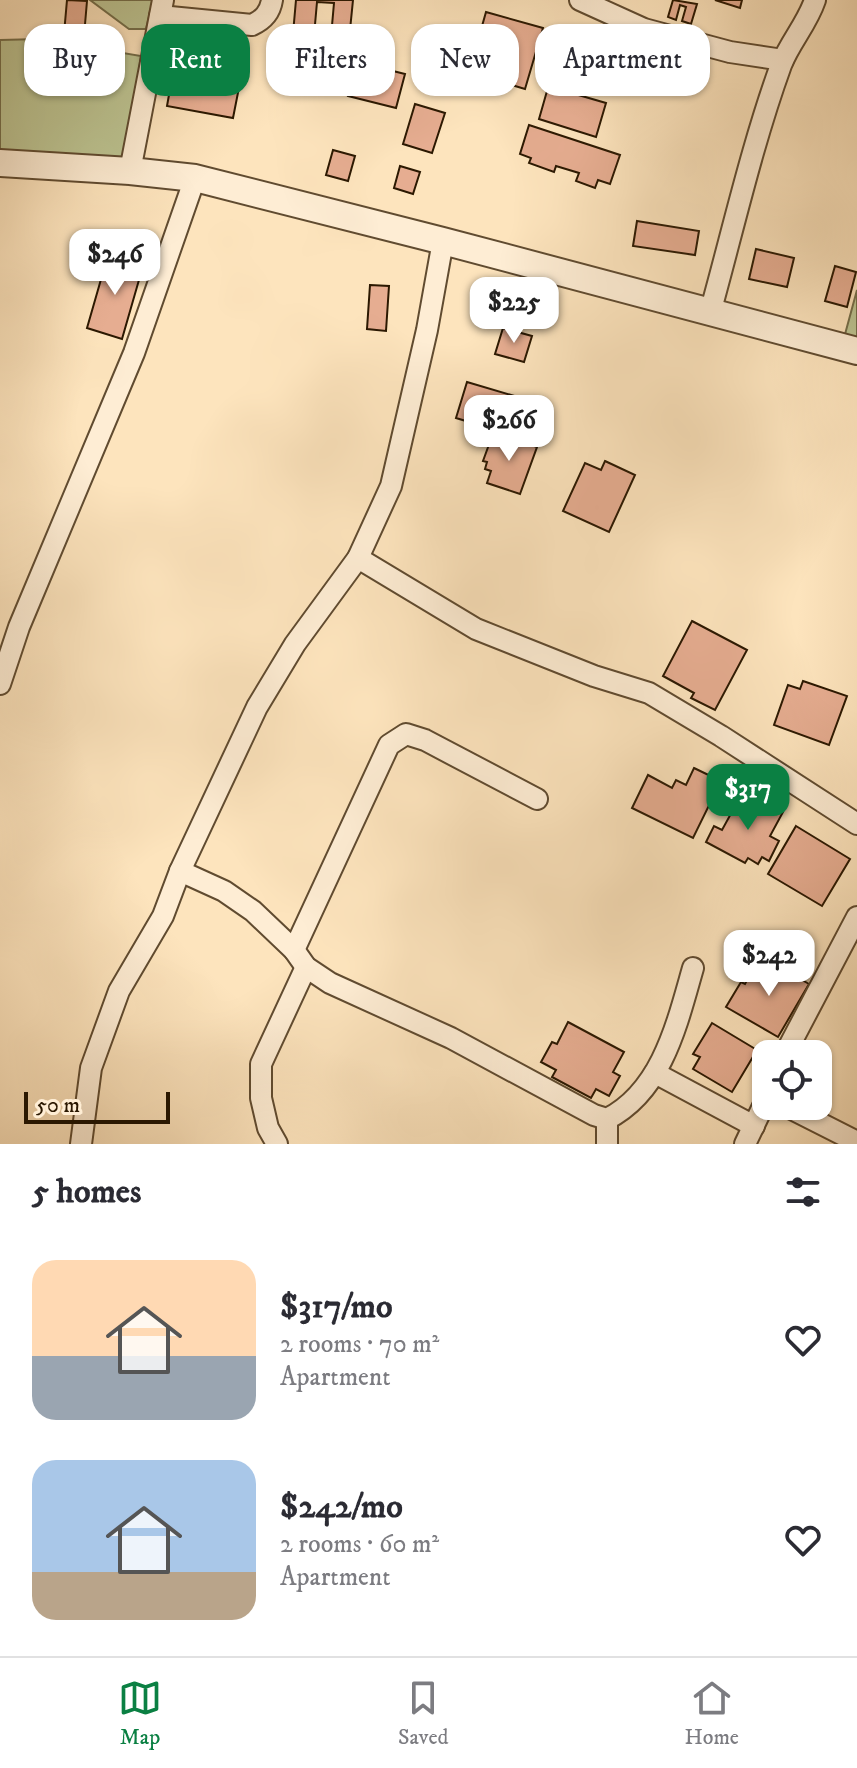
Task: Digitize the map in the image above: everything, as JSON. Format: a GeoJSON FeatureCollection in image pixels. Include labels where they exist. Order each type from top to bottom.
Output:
{"type":"FeatureCollection","features":[{"type":"Feature","properties":{"kind":"street"},"geometry":{"type":"LineString","coordinates":[[130,171],[162,8],[252,25],[262,20],[271,8],[272,0]]}},
{"type":"Feature","properties":{"kind":"street"},"geometry":{"type":"LineString","coordinates":[[580,0],[644,29],[730,52],[783,60]]}},
{"type":"Feature","properties":{"kind":"street"},"geometry":{"type":"LineString","coordinates":[[710,313],[769,100],[783,60],[808,20],[815,0]]}},
{"type":"Feature","properties":{"kind":"street"},"geometry":{"type":"LineString","coordinates":[[0,163],[195,178],[857,351]]}},
{"type":"Feature","properties":{"kind":"street"},"geometry":{"type":"LineString","coordinates":[[0,684],[19,627],[134,353],[195,178]]}},
{"type":"Feature","properties":{"kind":"street"},"geometry":{"type":"LineString","coordinates":[[81,1144],[91,1068],[119,991],[163,916],[180,871],[257,707],[295,644],[358,558],[391,486],[427,330],[443,241]]}},
{"type":"Feature","properties":{"kind":"street"},"geometry":{"type":"LineString","coordinates":[[358,558],[476,629],[594,676],[649,693],[857,824]]}},
{"type":"Feature","properties":{"kind":"street"},"geometry":{"type":"LineString","coordinates":[[277,1144],[268,1128],[261,1098],[261,1064],[300,959],[389,745],[406,734],[425,740],[537,799]]}},
{"type":"Feature","properties":{"kind":"street"},"geometry":{"type":"LineString","coordinates":[[180,871],[224,891],[243,904],[330,983],[451,1038],[594,1115],[607,1119]]}},
{"type":"Feature","properties":{"kind":"street"},"geometry":{"type":"LineString","coordinates":[[792,1040],[857,917]]}},
{"type":"Feature","properties":{"kind":"street"},"geometry":{"type":"LineString","coordinates":[[607,1119],[640,1096],[655,1073],[693,968]]}},
{"type":"Feature","properties":{"kind":"street"},"geometry":{"type":"LineString","coordinates":[[655,1073],[749,1135]]}},
{"type":"Feature","properties":{"kind":"street"},"geometry":{"type":"LineString","coordinates":[[607,1119],[607,1144]]}},
{"type":"Feature","properties":{"kind":"street"},"geometry":{"type":"LineString","coordinates":[[814,1120],[857,1142]]}},
{"type":"Feature","properties":{"kind":"green space"},"geometry":{"type":"Polygon","coordinates":[[[90,0],[153,0],[147,24],[141,24],[141,29],[129,29],[90,0]]]}},
{"type":"Feature","properties":{"kind":"green space"},"geometry":{"type":"Polygon","coordinates":[[[24,39],[24,96],[125,96],[125,53],[141,56],[127,161],[0,154],[0,40],[24,39]]]}},
{"type":"Feature","properties":{"kind":"green space"},"geometry":{"type":"Polygon","coordinates":[[[857,290],[857,341],[844,338],[857,290]]]}},
{"type":"Feature","properties":{"kind":"building"},"geometry":{"type":"Polygon","coordinates":[[[67,0],[87,1],[85,24],[65,24],[67,0]]]}},
{"type":"Feature","properties":{"kind":"building"},"geometry":{"type":"Polygon","coordinates":[[[296,0],[353,0],[351,24],[332,24],[334,3],[317,2],[315,24],[294,24],[296,0]]]}},
{"type":"Feature","properties":{"kind":"building"},"geometry":{"type":"Polygon","coordinates":[[[673,0],[697,4],[691,24],[682,21],[686,7],[680,5],[676,20],[668,17],[673,0]]]}},
{"type":"Feature","properties":{"kind":"building"},"geometry":{"type":"Polygon","coordinates":[[[715,0],[742,0],[740,8],[715,0]]]}},
{"type":"Feature","properties":{"kind":"building"},"geometry":{"type":"Polygon","coordinates":[[[486,12],[535,26],[535,55],[525,89],[519,87],[519,24],[483,24],[486,12]]]}},
{"type":"Feature","properties":{"kind":"building"},"geometry":{"type":"Polygon","coordinates":[[[395,72],[405,74],[396,108],[348,96],[395,96],[395,72]]]}},
{"type":"Feature","properties":{"kind":"building"},"geometry":{"type":"Polygon","coordinates":[[[169,96],[237,96],[233,118],[167,106],[169,96]]]}},
{"type":"Feature","properties":{"kind":"building"},"geometry":{"type":"Polygon","coordinates":[[[546,96],[582,96],[606,103],[596,137],[539,119],[546,96]]]}},
{"type":"Feature","properties":{"kind":"building"},"geometry":{"type":"Polygon","coordinates":[[[415,104],[445,113],[432,153],[403,144],[415,104]]]}},
{"type":"Feature","properties":{"kind":"building"},"geometry":{"type":"Polygon","coordinates":[[[529,125],[620,155],[610,184],[598,180],[595,188],[576,181],[579,173],[556,166],[554,172],[529,163],[531,158],[520,154],[529,125]]]}},
{"type":"Feature","properties":{"kind":"building"},"geometry":{"type":"Polygon","coordinates":[[[333,150],[355,156],[348,181],[326,175],[333,150]]]}},
{"type":"Feature","properties":{"kind":"building"},"geometry":{"type":"Polygon","coordinates":[[[400,166],[420,172],[413,194],[394,188],[400,166]]]}},
{"type":"Feature","properties":{"kind":"building"},"geometry":{"type":"Polygon","coordinates":[[[637,221],[699,231],[695,255],[633,246],[637,221]]]}},
{"type":"Feature","properties":{"kind":"building"},"geometry":{"type":"Polygon","coordinates":[[[756,249],[794,258],[787,287],[749,279],[756,249]]]}},
{"type":"Feature","properties":{"kind":"building"},"geometry":{"type":"Polygon","coordinates":[[[108,255],[143,266],[122,339],[87,328],[108,255]]]}},
{"type":"Feature","properties":{"kind":"building"},"geometry":{"type":"Polygon","coordinates":[[[835,266],[856,272],[847,307],[825,301],[835,266]]]}},
{"type":"Feature","properties":{"kind":"building"},"geometry":{"type":"Polygon","coordinates":[[[370,285],[389,286],[386,331],[367,329],[370,285]]]}},
{"type":"Feature","properties":{"kind":"building"},"geometry":{"type":"Polygon","coordinates":[[[503,328],[532,336],[524,362],[495,354],[503,328]]]}},
{"type":"Feature","properties":{"kind":"building"},"geometry":{"type":"Polygon","coordinates":[[[467,382],[521,398],[509,434],[456,418],[467,382]]]}},
{"type":"Feature","properties":{"kind":"building"},"geometry":{"type":"Polygon","coordinates":[[[502,435],[537,447],[520,494],[487,483],[491,471],[485,469],[487,462],[483,461],[491,439],[499,442],[502,435]]]}},
{"type":"Feature","properties":{"kind":"building"},"geometry":{"type":"Polygon","coordinates":[[[605,461],[635,475],[609,532],[563,511],[585,463],[601,470],[605,461]]]}},
{"type":"Feature","properties":{"kind":"building"},"geometry":{"type":"Polygon","coordinates":[[[692,621],[747,650],[715,710],[691,698],[694,693],[663,676],[692,621]]]}},
{"type":"Feature","properties":{"kind":"building"},"geometry":{"type":"Polygon","coordinates":[[[803,681],[847,696],[829,745],[774,725],[788,685],[800,689],[803,681]]]}},
{"type":"Feature","properties":{"kind":"building"},"geometry":{"type":"Polygon","coordinates":[[[694,768],[721,781],[693,838],[632,808],[648,775],[672,788],[676,780],[686,785],[694,768]]]}},
{"type":"Feature","properties":{"kind":"building"},"geometry":{"type":"Polygon","coordinates":[[[739,799],[754,807],[758,799],[783,812],[770,836],[779,841],[769,861],[762,857],[758,864],[748,858],[745,863],[706,842],[714,826],[722,830],[739,799]]]}},
{"type":"Feature","properties":{"kind":"building"},"geometry":{"type":"Polygon","coordinates":[[[796,826],[850,859],[822,906],[768,874],[796,826]]]}},
{"type":"Feature","properties":{"kind":"building"},"geometry":{"type":"Polygon","coordinates":[[[768,960],[809,984],[778,1037],[726,1007],[741,982],[745,984],[752,971],[759,975],[768,960]]]}},
{"type":"Feature","properties":{"kind":"building"},"geometry":{"type":"Polygon","coordinates":[[[568,1022],[624,1052],[613,1072],[620,1076],[609,1096],[596,1089],[591,1098],[552,1077],[556,1070],[541,1062],[552,1042],[557,1044],[568,1022]]]}},
{"type":"Feature","properties":{"kind":"building"},"geometry":{"type":"Polygon","coordinates":[[[712,1023],[752,1047],[752,1058],[732,1092],[693,1069],[700,1057],[693,1054],[712,1023]]]}}]}
